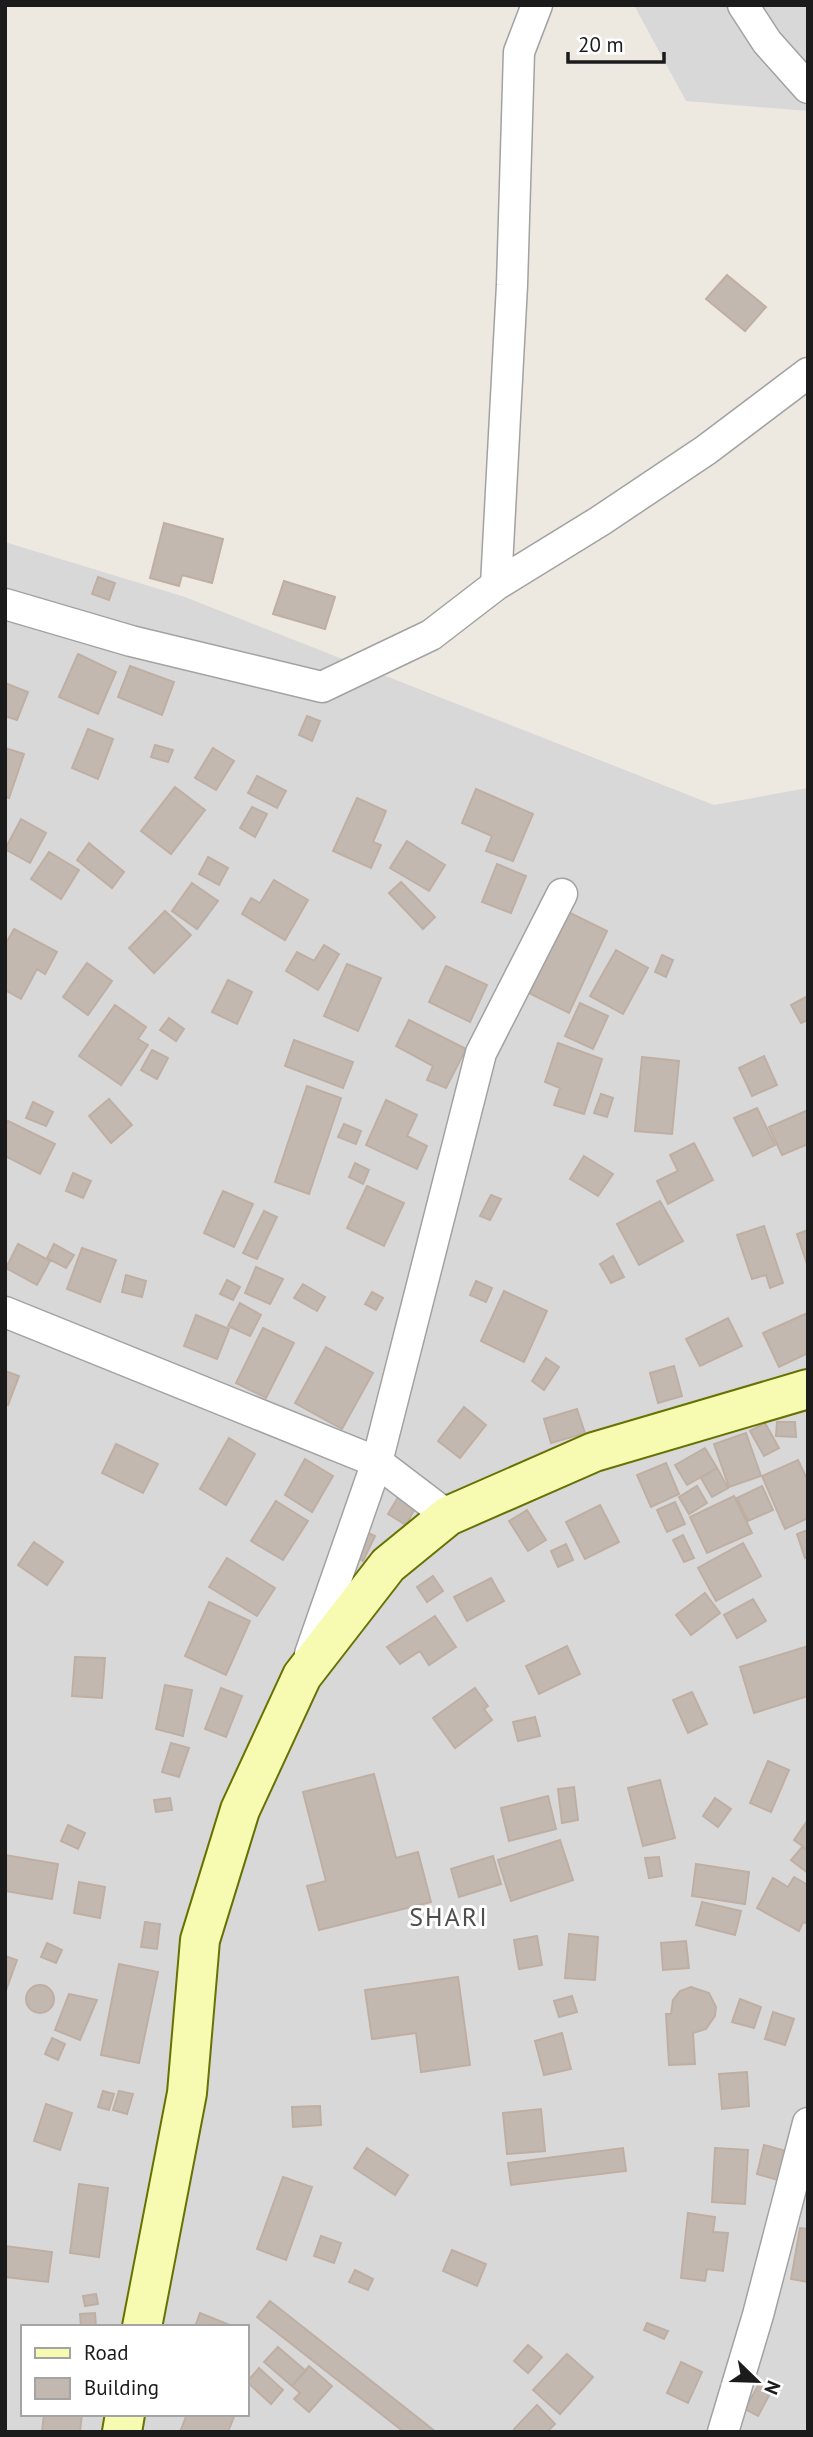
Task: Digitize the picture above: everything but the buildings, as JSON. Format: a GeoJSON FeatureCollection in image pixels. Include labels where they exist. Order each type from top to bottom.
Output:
{"type":"FeatureCollection","features":[{"type":"Feature","properties":{"kind":"street"},"geometry":{"type":"LineString","coordinates":[[496,585],[512,285],[519,52],[537,5]]}},
{"type":"Feature","properties":{"kind":"street"},"geometry":{"type":"LineString","coordinates":[[743,5],[767,42],[808,88]]}},
{"type":"Feature","properties":{"kind":"street"},"geometry":{"type":"LineString","coordinates":[[5,604],[131,640],[322,687],[431,635],[496,585],[600,521],[706,450],[808,373]]}},
{"type":"Feature","properties":{"kind":"street"},"geometry":{"type":"LineString","coordinates":[[142,2325],[187,2093],[200,1940],[240,1810],[302,1676],[377,1462],[481,1053],[562,894]]}},
{"type":"Feature","properties":{"kind":"street"},"geometry":{"type":"LineString","coordinates":[[5,1312],[377,1462],[448,1516]]}},
{"type":"Feature","properties":{"kind":"street"},"geometry":{"type":"LineString","coordinates":[[302,1676],[388,1565],[448,1516],[594,1452],[808,1389]]}},
{"type":"Feature","properties":{"kind":"street"},"geometry":{"type":"LineString","coordinates":[[723,2432],[758,2315],[808,2123]]}},
{"type":"Feature","properties":{"kind":"shaded area"},"geometry":{"type":"Polygon","coordinates":[[[634,5],[808,5],[808,111],[686,101],[634,5]]]}},
{"type":"Feature","properties":{"kind":"shaded area"},"geometry":{"type":"Polygon","coordinates":[[[5,542],[185,597],[714,805],[808,788],[808,2432],[5,2432],[5,542]]]}},
{"type":"Feature","properties":{"kind":"district","name":"SHARI"},"geometry":{"type":"Point","coordinates":[449,1917]}}]}
